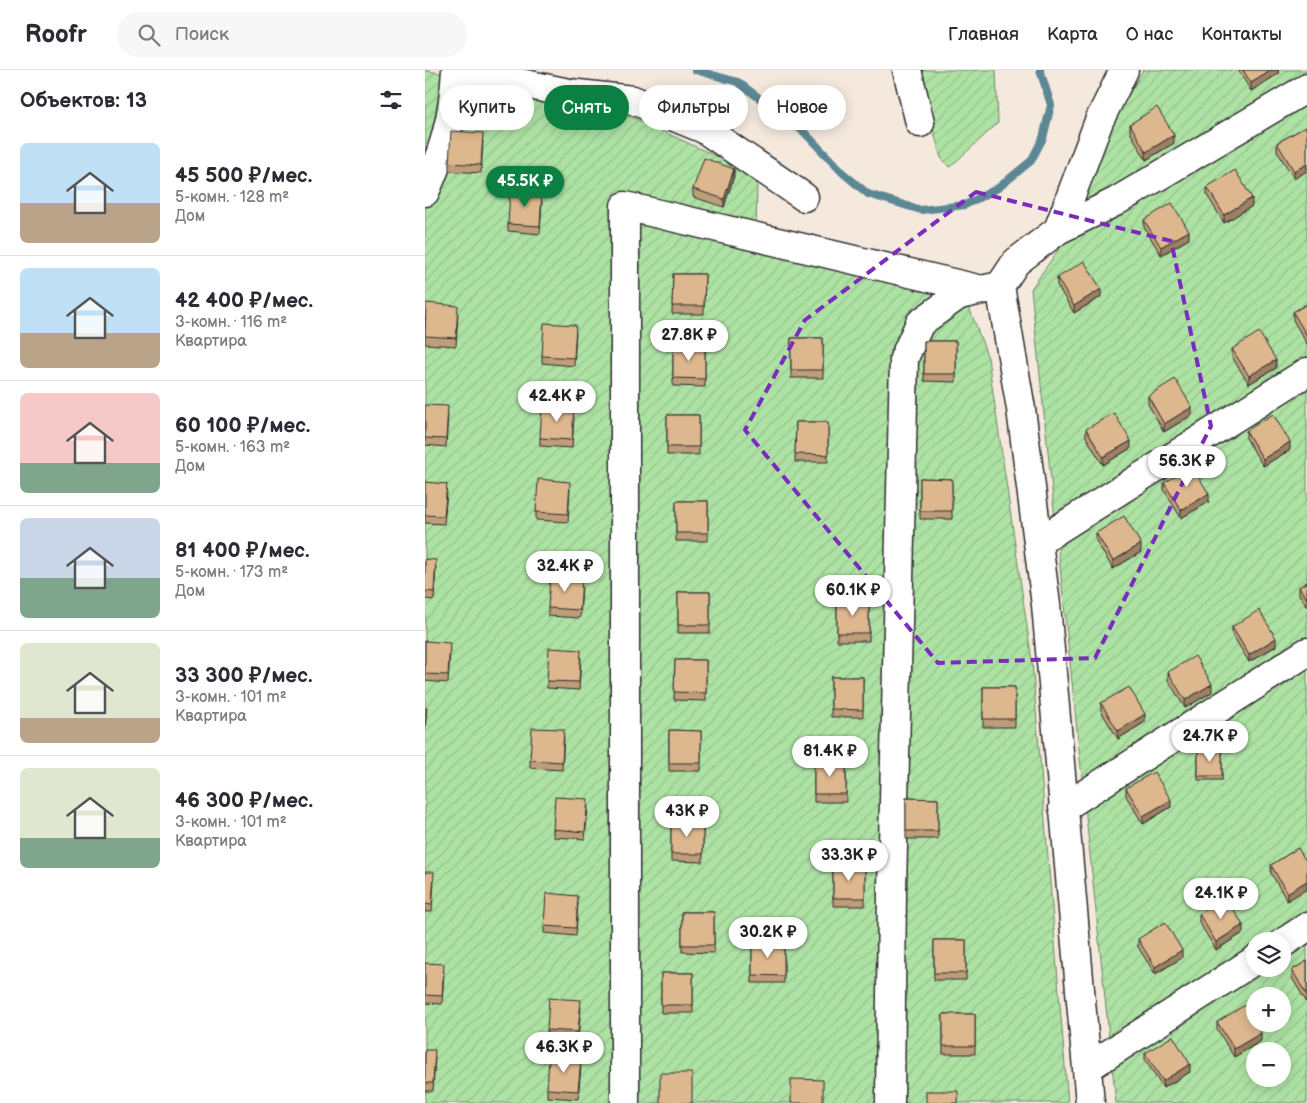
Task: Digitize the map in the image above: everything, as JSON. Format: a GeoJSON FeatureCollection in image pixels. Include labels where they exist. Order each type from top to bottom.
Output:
{"type":"FeatureCollection","features":[{"type":"Feature","properties":{"kind":"lane"},"geometry":{"type":"LineString","coordinates":[[425,192],[442,155],[453,109],[456,70],[569,93],[633,100],[704,129],[804,197]]}},
{"type":"Feature","properties":{"kind":"lane"},"geometry":{"type":"LineString","coordinates":[[907,70],[920,123]]}},
{"type":"Feature","properties":{"kind":"lane"},"geometry":{"type":"LineString","coordinates":[[1058,230],[1099,120],[1124,70]]}},
{"type":"Feature","properties":{"kind":"lane"},"geometry":{"type":"LineString","coordinates":[[889,1103],[904,358],[920,323],[959,295],[991,288],[1016,262],[1058,230],[1115,202],[1307,88]]}},
{"type":"Feature","properties":{"kind":"lane"},"geometry":{"type":"LineString","coordinates":[[625,1103],[625,206],[991,288]]}},
{"type":"Feature","properties":{"kind":"lane"},"geometry":{"type":"LineString","coordinates":[[991,288],[1021,409],[1046,605],[1090,1103]]}},
{"type":"Feature","properties":{"kind":"lane"},"geometry":{"type":"LineString","coordinates":[[1038,542],[1307,372]]}},
{"type":"Feature","properties":{"kind":"lane"},"geometry":{"type":"LineString","coordinates":[[1063,808],[1307,652]]}},
{"type":"Feature","properties":{"kind":"lane"},"geometry":{"type":"LineString","coordinates":[[1291,937],[1307,927]]}},
{"type":"Feature","properties":{"kind":"lane"},"geometry":{"type":"LineString","coordinates":[[1087,1068],[1246,966]]}},
{"type":"Feature","properties":{"kind":"highlighted area"},"geometry":{"type":"Polygon","coordinates":[[[976,192],[1171,241],[1211,426],[1095,658],[938,663],[745,430],[805,320],[976,192]]]}},
{"type":"Feature","properties":{"kind":"green space"},"geometry":{"type":"Polygon","coordinates":[[[425,70],[493,85],[440,85],[440,130],[534,130],[534,94],[544,96],[544,130],[629,130],[629,116],[639,120],[639,130],[660,130],[757,175],[756,245],[920,281],[969,307],[988,358],[1032,661],[1068,1103],[425,1103],[425,70]]]}},
{"type":"Feature","properties":{"kind":"green space"},"geometry":{"type":"Polygon","coordinates":[[[917,70],[996,70],[998,123],[950,167],[941,158],[917,70]]]}},
{"type":"Feature","properties":{"kind":"green space"},"geometry":{"type":"Polygon","coordinates":[[[1143,70],[1307,70],[1307,1103],[1116,1103],[1031,289],[1063,243],[1102,141],[1143,70]]]}},
{"type":"Feature","properties":{"kind":"building"},"geometry":{"type":"Polygon","coordinates":[[[1243,70],[1272,70],[1251,83],[1243,70]]]}},
{"type":"Feature","properties":{"kind":"building"},"geometry":{"type":"Polygon","coordinates":[[[1157,107],[1174,135],[1146,152],[1130,124],[1157,107]]]}},
{"type":"Feature","properties":{"kind":"building"},"geometry":{"type":"Polygon","coordinates":[[[1305,127],[1307,131],[1307,164],[1294,171],[1277,143],[1305,127]]]}},
{"type":"Feature","properties":{"kind":"building"},"geometry":{"type":"Polygon","coordinates":[[[451,131],[483,133],[481,165],[449,163],[451,131]]]}},
{"type":"Feature","properties":{"kind":"building"},"geometry":{"type":"Polygon","coordinates":[[[704,158],[734,169],[724,199],[693,189],[704,158]]]}},
{"type":"Feature","properties":{"kind":"building"},"geometry":{"type":"Polygon","coordinates":[[[1235,170],[1252,198],[1224,215],[1207,187],[1235,170]]]}},
{"type":"Feature","properties":{"kind":"building"},"geometry":{"type":"Polygon","coordinates":[[[510,191],[542,193],[540,226],[508,224],[510,191]]]}},
{"type":"Feature","properties":{"kind":"building"},"geometry":{"type":"Polygon","coordinates":[[[1172,203],[1189,231],[1161,247],[1144,220],[1172,203]]]}},
{"type":"Feature","properties":{"kind":"building"},"geometry":{"type":"Polygon","coordinates":[[[1084,261],[1101,289],[1074,306],[1057,278],[1084,261]]]}},
{"type":"Feature","properties":{"kind":"building"},"geometry":{"type":"Polygon","coordinates":[[[673,274],[705,274],[704,306],[672,306],[673,274]]]}},
{"type":"Feature","properties":{"kind":"building"},"geometry":{"type":"Polygon","coordinates":[[[426,303],[458,306],[456,338],[425,336],[426,303]]]}},
{"type":"Feature","properties":{"kind":"building"},"geometry":{"type":"Polygon","coordinates":[[[1307,304],[1307,336],[1293,312],[1307,304]]]}},
{"type":"Feature","properties":{"kind":"building"},"geometry":{"type":"Polygon","coordinates":[[[544,323],[576,325],[574,358],[542,356],[544,323]]]}},
{"type":"Feature","properties":{"kind":"building"},"geometry":{"type":"Polygon","coordinates":[[[1259,332],[1276,360],[1249,376],[1232,349],[1259,332]]]}},
{"type":"Feature","properties":{"kind":"building"},"geometry":{"type":"Polygon","coordinates":[[[791,338],[823,338],[823,370],[791,370],[791,338]]]}},
{"type":"Feature","properties":{"kind":"building"},"geometry":{"type":"Polygon","coordinates":[[[924,341],[956,341],[956,374],[924,374],[924,341]]]}},
{"type":"Feature","properties":{"kind":"building"},"geometry":{"type":"Polygon","coordinates":[[[673,346],[705,347],[705,379],[673,378],[673,346]]]}},
{"type":"Feature","properties":{"kind":"building"},"geometry":{"type":"Polygon","coordinates":[[[1175,379],[1192,407],[1164,424],[1148,396],[1175,379]]]}},
{"type":"Feature","properties":{"kind":"building"},"geometry":{"type":"Polygon","coordinates":[[[425,405],[448,406],[446,439],[425,438],[425,405]]]}},
{"type":"Feature","properties":{"kind":"building"},"geometry":{"type":"Polygon","coordinates":[[[542,406],[574,408],[572,440],[540,438],[542,406]]]}},
{"type":"Feature","properties":{"kind":"building"},"geometry":{"type":"Polygon","coordinates":[[[1114,413],[1131,441],[1103,457],[1086,429],[1114,413]]]}},
{"type":"Feature","properties":{"kind":"building"},"geometry":{"type":"Polygon","coordinates":[[[1273,414],[1290,442],[1263,459],[1246,431],[1273,414]]]}},
{"type":"Feature","properties":{"kind":"building"},"geometry":{"type":"Polygon","coordinates":[[[667,415],[699,415],[699,447],[667,447],[667,415]]]}},
{"type":"Feature","properties":{"kind":"building"},"geometry":{"type":"Polygon","coordinates":[[[796,422],[828,422],[828,455],[795,454],[796,422]]]}},
{"type":"Feature","properties":{"kind":"building"},"geometry":{"type":"Polygon","coordinates":[[[1192,466],[1209,494],[1181,510],[1164,483],[1192,466]]]}},
{"type":"Feature","properties":{"kind":"building"},"geometry":{"type":"Polygon","coordinates":[[[920,478],[952,479],[952,511],[920,511],[920,478]]]}},
{"type":"Feature","properties":{"kind":"building"},"geometry":{"type":"Polygon","coordinates":[[[538,479],[570,482],[568,514],[536,512],[538,479]]]}},
{"type":"Feature","properties":{"kind":"building"},"geometry":{"type":"Polygon","coordinates":[[[425,482],[447,484],[444,516],[425,515],[425,482]]]}},
{"type":"Feature","properties":{"kind":"building"},"geometry":{"type":"Polygon","coordinates":[[[676,501],[708,501],[708,533],[676,533],[676,501]]]}},
{"type":"Feature","properties":{"kind":"building"},"geometry":{"type":"Polygon","coordinates":[[[1124,516],[1141,544],[1113,561],[1096,533],[1124,516]]]}},
{"type":"Feature","properties":{"kind":"building"},"geometry":{"type":"Polygon","coordinates":[[[425,559],[436,560],[434,592],[425,591],[425,559]]]}},
{"type":"Feature","properties":{"kind":"building"},"geometry":{"type":"Polygon","coordinates":[[[550,576],[582,578],[580,610],[548,608],[550,576]]]}},
{"type":"Feature","properties":{"kind":"building"},"geometry":{"type":"Polygon","coordinates":[[[1307,582],[1307,599],[1299,587],[1307,582]]]}},
{"type":"Feature","properties":{"kind":"building"},"geometry":{"type":"Polygon","coordinates":[[[678,592],[710,592],[710,625],[678,625],[678,592]]]}},
{"type":"Feature","properties":{"kind":"building"},"geometry":{"type":"Polygon","coordinates":[[[837,601],[869,601],[869,633],[837,633],[837,601]]]}},
{"type":"Feature","properties":{"kind":"building"},"geometry":{"type":"Polygon","coordinates":[[[1259,610],[1276,638],[1249,655],[1232,627],[1259,610]]]}},
{"type":"Feature","properties":{"kind":"building"},"geometry":{"type":"Polygon","coordinates":[[[425,641],[450,643],[448,675],[425,674],[425,641]]]}},
{"type":"Feature","properties":{"kind":"building"},"geometry":{"type":"Polygon","coordinates":[[[549,648],[581,650],[579,682],[547,681],[549,648]]]}},
{"type":"Feature","properties":{"kind":"building"},"geometry":{"type":"Polygon","coordinates":[[[1195,656],[1212,684],[1185,700],[1168,672],[1195,656]]]}},
{"type":"Feature","properties":{"kind":"building"},"geometry":{"type":"Polygon","coordinates":[[[675,660],[706,660],[706,693],[674,692],[675,660]]]}},
{"type":"Feature","properties":{"kind":"building"},"geometry":{"type":"Polygon","coordinates":[[[831,677],[863,677],[863,710],[831,709],[831,677]]]}},
{"type":"Feature","properties":{"kind":"building"},"geometry":{"type":"Polygon","coordinates":[[[983,687],[1015,687],[1015,719],[983,719],[983,687]]]}},
{"type":"Feature","properties":{"kind":"building"},"geometry":{"type":"Polygon","coordinates":[[[1129,687],[1145,714],[1118,731],[1101,703],[1129,687]]]}},
{"type":"Feature","properties":{"kind":"building"},"geometry":{"type":"Polygon","coordinates":[[[425,708],[427,708],[425,733],[425,708]]]}},
{"type":"Feature","properties":{"kind":"building"},"geometry":{"type":"Polygon","coordinates":[[[532,728],[564,729],[562,762],[530,760],[532,728]]]}},
{"type":"Feature","properties":{"kind":"building"},"geometry":{"type":"Polygon","coordinates":[[[669,730],[701,731],[701,763],[669,763],[669,730]]]}},
{"type":"Feature","properties":{"kind":"building"},"geometry":{"type":"Polygon","coordinates":[[[1198,750],[1222,750],[1222,776],[1198,776],[1198,750]]]}},
{"type":"Feature","properties":{"kind":"building"},"geometry":{"type":"Polygon","coordinates":[[[814,761],[846,762],[846,794],[814,794],[814,761]]]}},
{"type":"Feature","properties":{"kind":"building"},"geometry":{"type":"Polygon","coordinates":[[[1154,772],[1171,800],[1143,816],[1126,788],[1154,772]]]}},
{"type":"Feature","properties":{"kind":"building"},"geometry":{"type":"Polygon","coordinates":[[[555,797],[588,799],[585,832],[553,829],[555,797]]]}},
{"type":"Feature","properties":{"kind":"building"},"geometry":{"type":"Polygon","coordinates":[[[906,798],[938,799],[938,831],[906,831],[906,798]]]}},
{"type":"Feature","properties":{"kind":"building"},"geometry":{"type":"Polygon","coordinates":[[[671,821],[703,822],[703,854],[671,854],[671,821]]]}},
{"type":"Feature","properties":{"kind":"building"},"geometry":{"type":"Polygon","coordinates":[[[1298,848],[1307,863],[1307,881],[1287,893],[1271,865],[1298,848]]]}},
{"type":"Feature","properties":{"kind":"building"},"geometry":{"type":"Polygon","coordinates":[[[833,865],[865,865],[865,898],[833,898],[833,865]]]}},
{"type":"Feature","properties":{"kind":"building"},"geometry":{"type":"Polygon","coordinates":[[[425,872],[434,872],[432,905],[425,904],[425,872]]]}},
{"type":"Feature","properties":{"kind":"building"},"geometry":{"type":"Polygon","coordinates":[[[546,893],[578,896],[576,928],[544,926],[546,893]]]}},
{"type":"Feature","properties":{"kind":"building"},"geometry":{"type":"Polygon","coordinates":[[[1226,897],[1243,925],[1216,942],[1199,914],[1226,897]]]}},
{"type":"Feature","properties":{"kind":"building"},"geometry":{"type":"Polygon","coordinates":[[[682,912],[714,912],[714,945],[682,945],[682,912]]]}},
{"type":"Feature","properties":{"kind":"building"},"geometry":{"type":"Polygon","coordinates":[[[1165,922],[1182,950],[1155,967],[1138,939],[1165,922]]]}},
{"type":"Feature","properties":{"kind":"building"},"geometry":{"type":"Polygon","coordinates":[[[934,940],[966,940],[966,973],[934,973],[934,940]]]}},
{"type":"Feature","properties":{"kind":"building"},"geometry":{"type":"Polygon","coordinates":[[[752,943],[784,943],[784,976],[752,975],[752,943]]]}},
{"type":"Feature","properties":{"kind":"building"},"geometry":{"type":"Polygon","coordinates":[[[1307,961],[1307,995],[1292,970],[1307,961]]]}},
{"type":"Feature","properties":{"kind":"building"},"geometry":{"type":"Polygon","coordinates":[[[425,963],[444,964],[442,996],[425,995],[425,963]]]}},
{"type":"Feature","properties":{"kind":"building"},"geometry":{"type":"Polygon","coordinates":[[[661,973],[693,973],[693,1005],[661,1005],[661,973]]]}},
{"type":"Feature","properties":{"kind":"building"},"geometry":{"type":"Polygon","coordinates":[[[549,998],[581,1000],[578,1032],[547,1030],[549,998]]]}},
{"type":"Feature","properties":{"kind":"building"},"geometry":{"type":"Polygon","coordinates":[[[1245,1005],[1246,1032],[1261,1033],[1234,1049],[1217,1022],[1245,1005]]]}},
{"type":"Feature","properties":{"kind":"building"},"geometry":{"type":"Polygon","coordinates":[[[943,1014],[975,1014],[975,1046],[943,1046],[943,1014]]]}},
{"type":"Feature","properties":{"kind":"building"},"geometry":{"type":"Polygon","coordinates":[[[1173,1036],[1190,1064],[1163,1081],[1145,1053],[1173,1036]]]}},
{"type":"Feature","properties":{"kind":"building"},"geometry":{"type":"Polygon","coordinates":[[[425,1050],[435,1050],[433,1083],[425,1083],[425,1050]]]}},
{"type":"Feature","properties":{"kind":"building"},"geometry":{"type":"Polygon","coordinates":[[[549,1057],[581,1059],[578,1091],[547,1089],[549,1057]]]}},
{"type":"Feature","properties":{"kind":"building"},"geometry":{"type":"Polygon","coordinates":[[[660,1073],[692,1073],[692,1103],[660,1103],[660,1073]]]}},
{"type":"Feature","properties":{"kind":"building"},"geometry":{"type":"Polygon","coordinates":[[[791,1079],[823,1080],[823,1103],[791,1103],[791,1079]]]}},
{"type":"Feature","properties":{"kind":"building"},"geometry":{"type":"Polygon","coordinates":[[[926,1091],[958,1091],[958,1103],[926,1103],[926,1091]]]}},
{"type":"Feature","properties":{"kind":"waterway"},"geometry":{"type":"LineString","coordinates":[[695,70],[738,82],[804,132],[843,173],[868,194],[921,210],[965,205],[998,188],[1031,161],[1043,138],[1051,105],[1040,70]]}}]}
